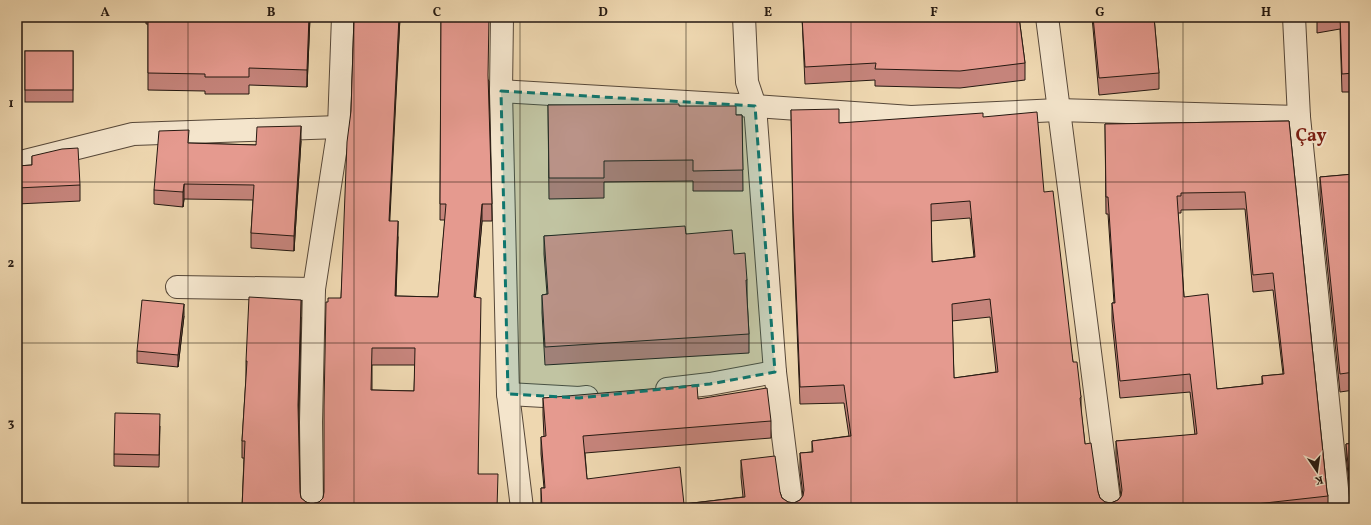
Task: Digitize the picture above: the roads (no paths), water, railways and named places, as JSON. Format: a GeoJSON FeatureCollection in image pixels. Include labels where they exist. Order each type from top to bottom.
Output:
{"type":"FeatureCollection","features":[{"type":"Feature","properties":{"kind":"street"},"geometry":{"type":"LineString","coordinates":[[312,508],[311,422],[314,289],[339,126],[343,17]]}},
{"type":"Feature","properties":{"kind":"street"},"geometry":{"type":"LineString","coordinates":[[502,17],[501,91],[508,394],[522,508]]}},
{"type":"Feature","properties":{"kind":"street"},"geometry":{"type":"LineString","coordinates":[[744,17],[747,82],[755,106],[775,372],[792,508]]}},
{"type":"Feature","properties":{"kind":"street"},"geometry":{"type":"LineString","coordinates":[[1047,17],[1110,508]]}},
{"type":"Feature","properties":{"kind":"street"},"geometry":{"type":"LineString","coordinates":[[1294,17],[1299,117],[1339,508]]}},
{"type":"Feature","properties":{"kind":"street"},"geometry":{"type":"LineString","coordinates":[[501,91],[911,117],[1058,110],[1299,117]]}},
{"type":"Feature","properties":{"kind":"street"},"geometry":{"type":"LineString","coordinates":[[17,163],[133,134],[339,126]]}},
{"type":"Feature","properties":{"kind":"street"},"geometry":{"type":"LineString","coordinates":[[177,287],[314,289]]}},
{"type":"Feature","properties":{"kind":"street"},"geometry":{"type":"LineString","coordinates":[[648,391],[710,384],[775,372]]}},
{"type":"Feature","properties":{"kind":"street"},"geometry":{"type":"LineString","coordinates":[[508,394],[579,398],[609,395]]}},
{"type":"Feature","properties":{"kind":"district","name":"Çay"},"geometry":{"type":"Point","coordinates":[1311,136]}}]}
